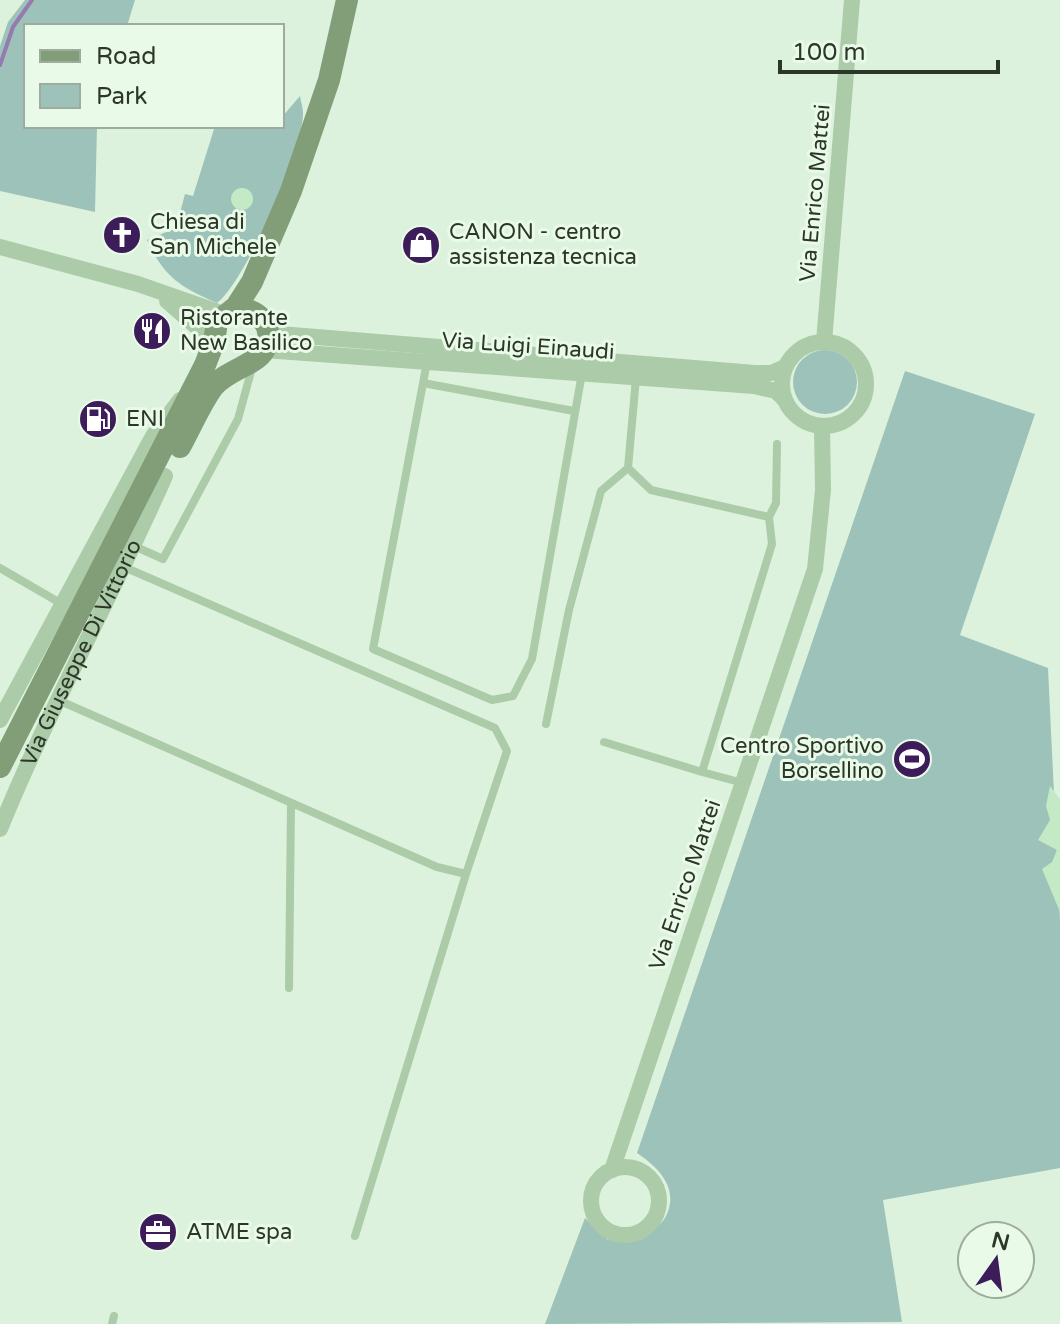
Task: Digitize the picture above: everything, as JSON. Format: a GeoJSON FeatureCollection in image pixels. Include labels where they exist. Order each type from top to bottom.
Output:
{"type":"FeatureCollection","features":[{"type":"Feature","properties":{"kind":"main road","name":"Via Giuseppe Di Vittorio"},"geometry":{"type":"LineString","coordinates":[[115,565],[214,342],[215,325],[256,273],[296,178],[329,80],[347,0]]}},
{"type":"Feature","properties":{"kind":"main road"},"geometry":{"type":"LineString","coordinates":[[259,344],[263,284],[315,168],[359,0]]}},
{"type":"Feature","properties":{"kind":"main road"},"geometry":{"type":"LineString","coordinates":[[229,311],[247,309],[259,344]]}},
{"type":"Feature","properties":{"kind":"main road"},"geometry":{"type":"LineString","coordinates":[[214,342],[228,360],[259,344]]}},
{"type":"Feature","properties":{"kind":"main road","name":"Via Giuseppe Di Vittorio"},"geometry":{"type":"LineString","coordinates":[[0,767],[39,684],[115,565],[213,388],[259,344]]}},
{"type":"Feature","properties":{"kind":"street","name":"Via Enrico Mattei"},"geometry":{"type":"LineString","coordinates":[[824,342],[852,0]]}},
{"type":"Feature","properties":{"kind":"street"},"geometry":{"type":"LineString","coordinates":[[0,247],[229,311]]}},
{"type":"Feature","properties":{"kind":"street"},"geometry":{"type":"LineString","coordinates":[[150,288],[214,342]]}},
{"type":"Feature","properties":{"kind":"street"},"geometry":{"type":"LineString","coordinates":[[824,342],[850,351],[860,361],[867,387],[864,400],[848,420],[822,426],[799,419],[785,400],[782,389],[785,367],[801,348],[824,342]]}},
{"type":"Feature","properties":{"kind":"street","name":"Via Luigi Einaudi"},"geometry":{"type":"LineString","coordinates":[[259,344],[636,369],[771,373],[785,367]]}},
{"type":"Feature","properties":{"kind":"street","name":"Via Luigi Einaudi"},"geometry":{"type":"LineString","coordinates":[[636,369],[754,386],[776,391],[785,400]]}},
{"type":"Feature","properties":{"kind":"street","name":"Via Giuseppe Di Vittorio"},"geometry":{"type":"LineString","coordinates":[[1,714],[153,436],[171,410],[193,388]]}},
{"type":"Feature","properties":{"kind":"street","name":"Via Enrico Mattei"},"geometry":{"type":"LineString","coordinates":[[612,1170],[815,569],[823,490],[822,426]]}},
{"type":"Feature","properties":{"kind":"street","name":"Via Giuseppe Di Vittorio"},"geometry":{"type":"LineString","coordinates":[[0,829],[115,565],[134,546],[165,476]]}},
{"type":"Feature","properties":{"kind":"street"},"geometry":{"type":"LineString","coordinates":[[623,1167],[643,1172],[657,1189],[659,1199],[653,1220],[637,1233],[614,1233],[596,1219],[591,1196],[602,1176],[612,1170],[623,1167]]}},
{"type":"Feature","properties":{"kind":"lane"},"geometry":{"type":"LineString","coordinates":[[134,546],[163,559],[238,419],[259,344]]}},
{"type":"Feature","properties":{"kind":"lane"},"geometry":{"type":"LineString","coordinates":[[428,353],[373,649],[492,700],[513,696],[532,659],[583,365]]}},
{"type":"Feature","properties":{"kind":"lane"},"geometry":{"type":"LineString","coordinates":[[546,724],[569,610],[601,491],[628,468],[636,369]]}},
{"type":"Feature","properties":{"kind":"lane"},"geometry":{"type":"LineString","coordinates":[[423,383],[574,411]]}},
{"type":"Feature","properties":{"kind":"lane"},"geometry":{"type":"LineString","coordinates":[[702,772],[772,544],[769,517],[776,503],[777,444]]}},
{"type":"Feature","properties":{"kind":"lane"},"geometry":{"type":"LineString","coordinates":[[628,468],[651,490],[769,517]]}},
{"type":"Feature","properties":{"kind":"lane"},"geometry":{"type":"LineString","coordinates":[[115,565],[495,728],[507,751],[355,1236]]}},
{"type":"Feature","properties":{"kind":"lane"},"geometry":{"type":"LineString","coordinates":[[0,568],[62,604]]}},
{"type":"Feature","properties":{"kind":"lane"},"geometry":{"type":"LineString","coordinates":[[57,699],[437,867],[466,874]]}},
{"type":"Feature","properties":{"kind":"lane"},"geometry":{"type":"LineString","coordinates":[[604,742],[743,783]]}},
{"type":"Feature","properties":{"kind":"lane"},"geometry":{"type":"LineString","coordinates":[[289,988],[291,803]]}},
{"type":"Feature","properties":{"kind":"green space"},"geometry":{"type":"Polygon","coordinates":[[[25,0],[135,0],[128,24],[24,24],[24,128],[97,128],[95,212],[0,191],[0,46],[8,22],[25,0]]]}},
{"type":"Feature","properties":{"kind":"green space"},"geometry":{"type":"Polygon","coordinates":[[[300,96],[303,114],[300,132],[283,184],[257,243],[229,290],[217,303],[174,279],[160,263],[147,240],[176,228],[185,194],[193,196],[214,128],[284,128],[284,115],[300,96]]]}},
{"type":"Feature","properties":{"kind":"green space"},"geometry":{"type":"Polygon","coordinates":[[[825,350],[837,352],[848,359],[855,370],[855,394],[848,405],[837,412],[825,414],[813,412],[802,405],[795,394],[793,382],[795,370],[802,359],[813,352],[825,350]]]}},
{"type":"Feature","properties":{"kind":"green space","name":"Centro Sportivo Borsellino"},"geometry":{"type":"Polygon","coordinates":[[[905,371],[1035,414],[960,635],[1048,668],[1060,920],[1060,1168],[883,1200],[902,1322],[545,1324],[585,1218],[608,1240],[641,1240],[665,1218],[669,1207],[669,1188],[659,1172],[637,1153],[905,371]]]}},
{"type":"Feature","properties":{"kind":"shaded area"},"geometry":{"type":"Polygon","coordinates":[[[242,188],[250,191],[253,199],[250,207],[242,210],[234,207],[231,199],[234,191],[242,188]]]}},
{"type":"Feature","properties":{"kind":"shaded area"},"geometry":{"type":"Polygon","coordinates":[[[1050,786],[1060,799],[1060,912],[1042,869],[1052,862],[1057,850],[1038,840],[1050,820],[1046,806],[1050,786]]]}},
{"type":"Feature","properties":{"kind":"waterway"},"geometry":{"type":"LineString","coordinates":[[0,65],[13,27],[32,0]]}},
{"type":"Feature","properties":{"kind":"place","name":"Chiesa di San Michele"},"geometry":{"type":"Point","coordinates":[122,235]}},
{"type":"Feature","properties":{"kind":"place","name":"CANON - centro assistenza tecnica"},"geometry":{"type":"Point","coordinates":[421,245]}},
{"type":"Feature","properties":{"kind":"place","name":"Ristorante New Basilico"},"geometry":{"type":"Point","coordinates":[152,331]}},
{"type":"Feature","properties":{"kind":"place","name":"ENI"},"geometry":{"type":"Point","coordinates":[98,419]}},
{"type":"Feature","properties":{"kind":"place","name":"Centro Sportivo Borsellino"},"geometry":{"type":"Point","coordinates":[912,759]}},
{"type":"Feature","properties":{"kind":"place","name":"ATME spa"},"geometry":{"type":"Point","coordinates":[158,1232]}}]}
